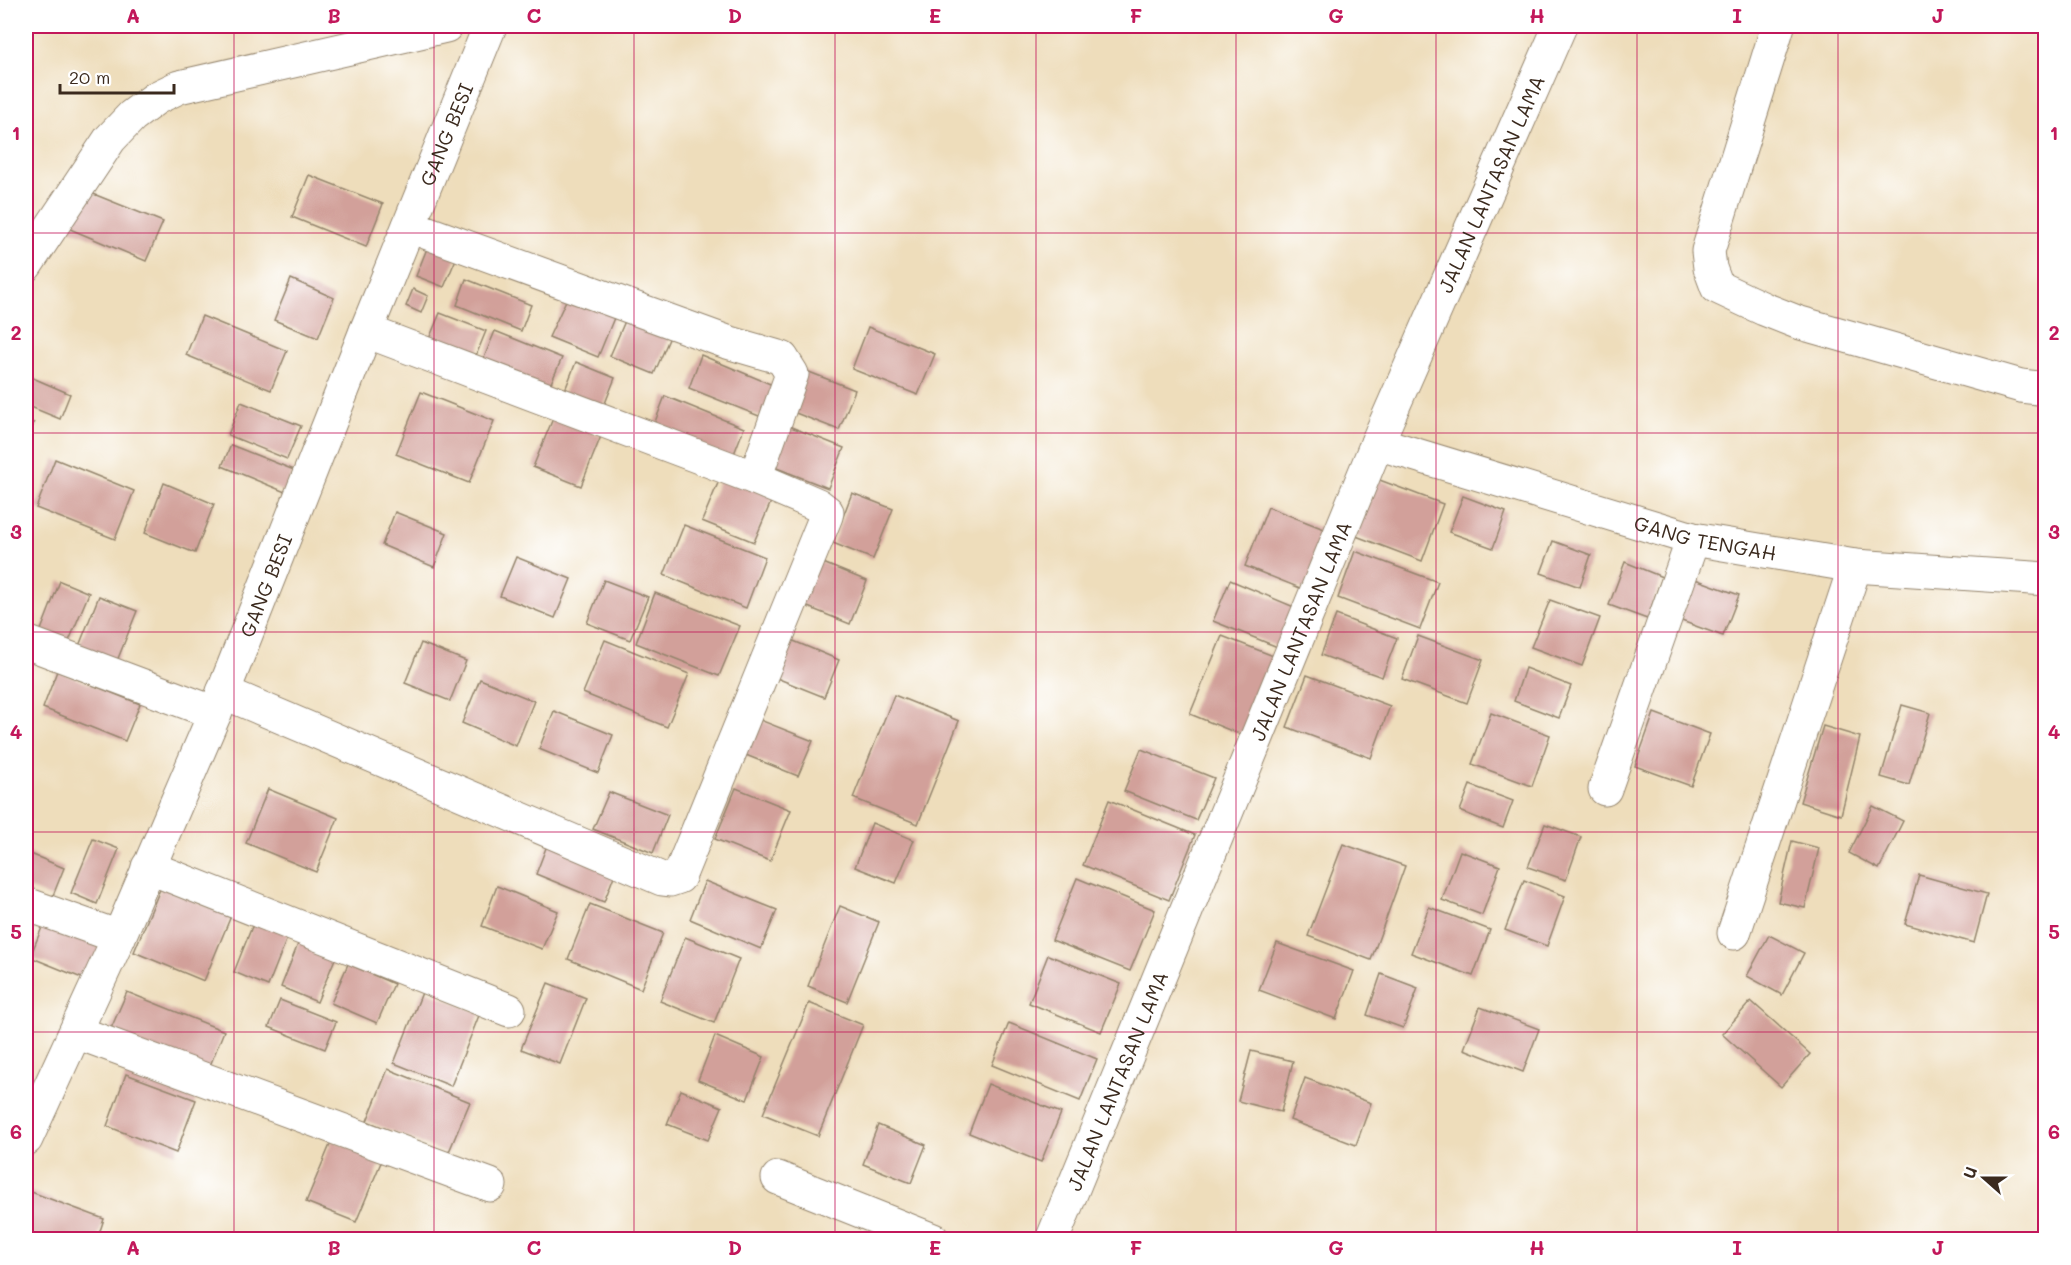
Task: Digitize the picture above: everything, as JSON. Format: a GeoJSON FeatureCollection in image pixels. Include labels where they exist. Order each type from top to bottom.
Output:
{"type":"FeatureCollection","features":[{"type":"Feature","properties":{"kind":"street"},"geometry":{"type":"LineString","coordinates":[[26,265],[110,139],[132,116],[156,98],[179,87],[446,26]]}},
{"type":"Feature","properties":{"kind":"street","name":"GANG BESI"},"geometry":{"type":"LineString","coordinates":[[26,1138],[119,937],[219,703],[490,26]]}},
{"type":"Feature","properties":{"kind":"street","name":"JALAN LANTASAN LAMA"},"geometry":{"type":"LineString","coordinates":[[1052,1239],[1377,443],[1560,26]]}},
{"type":"Feature","properties":{"kind":"street"},"geometry":{"type":"LineString","coordinates":[[1778,26],[1708,251],[1710,268],[1717,287],[1797,322],[2021,386],[2046,389]]}},
{"type":"Feature","properties":{"kind":"street"},"geometry":{"type":"LineString","coordinates":[[409,226],[727,342],[782,358],[792,374],[755,478]]}},
{"type":"Feature","properties":{"kind":"street"},"geometry":{"type":"LineString","coordinates":[[26,642],[219,703],[662,879],[670,880],[679,877],[827,512],[818,505],[755,478],[366,331]]}},
{"type":"Feature","properties":{"kind":"street","name":"GANG TENGAH"},"geometry":{"type":"LineString","coordinates":[[1377,443],[1693,539],[1855,566],[2046,579]]}},
{"type":"Feature","properties":{"kind":"street"},"geometry":{"type":"LineString","coordinates":[[1605,789],[1693,539]]}},
{"type":"Feature","properties":{"kind":"street"},"geometry":{"type":"LineString","coordinates":[[1734,933],[1855,566]]}},
{"type":"Feature","properties":{"kind":"street"},"geometry":{"type":"LineString","coordinates":[[148,867],[509,1010]]}},
{"type":"Feature","properties":{"kind":"street"},"geometry":{"type":"LineString","coordinates":[[26,904],[119,937]]}},
{"type":"Feature","properties":{"kind":"street"},"geometry":{"type":"LineString","coordinates":[[76,1032],[490,1185]]}},
{"type":"Feature","properties":{"kind":"street"},"geometry":{"type":"LineString","coordinates":[[778,1178],[933,1239]]}},
{"type":"Feature","properties":{"kind":"building"},"geometry":{"type":"Polygon","coordinates":[[[309,175],[383,204],[366,247],[292,217],[309,175]]]}},
{"type":"Feature","properties":{"kind":"building"},"geometry":{"type":"Polygon","coordinates":[[[86,191],[163,222],[146,261],[70,229],[86,191]]]}},
{"type":"Feature","properties":{"kind":"building"},"geometry":{"type":"Polygon","coordinates":[[[430,241],[459,252],[444,287],[416,276],[430,241]]]}},
{"type":"Feature","properties":{"kind":"building"},"geometry":{"type":"Polygon","coordinates":[[[291,279],[334,298],[318,338],[274,320],[291,279]]]}},
{"type":"Feature","properties":{"kind":"building"},"geometry":{"type":"Polygon","coordinates":[[[466,279],[531,305],[521,331],[457,305],[466,279]]]}},
{"type":"Feature","properties":{"kind":"building"},"geometry":{"type":"Polygon","coordinates":[[[413,289],[428,296],[421,313],[406,306],[413,289]]]}},
{"type":"Feature","properties":{"kind":"building"},"geometry":{"type":"Polygon","coordinates":[[[569,294],[616,313],[598,357],[549,337],[569,294]]]}},
{"type":"Feature","properties":{"kind":"building"},"geometry":{"type":"Polygon","coordinates":[[[440,313],[486,331],[475,358],[429,339],[440,313]]]}},
{"type":"Feature","properties":{"kind":"building"},"geometry":{"type":"Polygon","coordinates":[[[628,314],[672,332],[654,374],[610,356],[628,314]]]}},
{"type":"Feature","properties":{"kind":"building"},"geometry":{"type":"Polygon","coordinates":[[[202,316],[287,351],[271,390],[186,355],[202,316]]]}},
{"type":"Feature","properties":{"kind":"building"},"geometry":{"type":"Polygon","coordinates":[[[868,327],[935,354],[918,395],[852,369],[868,327]]]}},
{"type":"Feature","properties":{"kind":"building"},"geometry":{"type":"Polygon","coordinates":[[[495,331],[562,358],[547,392],[481,365],[495,331]]]}},
{"type":"Feature","properties":{"kind":"building"},"geometry":{"type":"Polygon","coordinates":[[[701,355],[775,386],[764,418],[689,388],[701,355]]]}},
{"type":"Feature","properties":{"kind":"building"},"geometry":{"type":"Polygon","coordinates":[[[576,362],[615,378],[602,411],[563,395],[576,362]]]}},
{"type":"Feature","properties":{"kind":"building"},"geometry":{"type":"Polygon","coordinates":[[[804,370],[855,390],[839,430],[788,410],[804,370]]]}},
{"type":"Feature","properties":{"kind":"building"},"geometry":{"type":"Polygon","coordinates":[[[26,375],[70,394],[60,419],[26,405],[26,375]]]}},
{"type":"Feature","properties":{"kind":"building"},"geometry":{"type":"Polygon","coordinates":[[[421,392],[494,421],[469,483],[396,454],[421,392]]]}},
{"type":"Feature","properties":{"kind":"building"},"geometry":{"type":"Polygon","coordinates":[[[665,396],[744,428],[732,459],[653,427],[665,396]]]}},
{"type":"Feature","properties":{"kind":"building"},"geometry":{"type":"Polygon","coordinates":[[[241,402],[301,426],[287,459],[228,435],[241,402]]]}},
{"type":"Feature","properties":{"kind":"building"},"geometry":{"type":"Polygon","coordinates":[[[554,416],[601,436],[581,486],[533,467],[554,416]]]}},
{"type":"Feature","properties":{"kind":"building"},"geometry":{"type":"Polygon","coordinates":[[[26,419],[34,423],[26,442],[26,419]]]}},
{"type":"Feature","properties":{"kind":"building"},"geometry":{"type":"Polygon","coordinates":[[[786,425],[844,448],[828,488],[769,465],[786,425]]]}},
{"type":"Feature","properties":{"kind":"building"},"geometry":{"type":"Polygon","coordinates":[[[231,445],[294,470],[285,492],[222,466],[231,445]]]}},
{"type":"Feature","properties":{"kind":"building"},"geometry":{"type":"Polygon","coordinates":[[[55,459],[134,491],[115,539],[36,508],[55,459]]]}},
{"type":"Feature","properties":{"kind":"building"},"geometry":{"type":"Polygon","coordinates":[[[721,476],[773,497],[754,542],[702,521],[721,476]]]}},
{"type":"Feature","properties":{"kind":"building"},"geometry":{"type":"Polygon","coordinates":[[[1377,479],[1443,504],[1422,561],[1356,536],[1377,479]]]}},
{"type":"Feature","properties":{"kind":"building"},"geometry":{"type":"Polygon","coordinates":[[[164,483],[214,504],[195,553],[145,533],[164,483]]]}},
{"type":"Feature","properties":{"kind":"building"},"geometry":{"type":"Polygon","coordinates":[[[852,493],[893,509],[873,559],[833,543],[852,493]]]}},
{"type":"Feature","properties":{"kind":"building"},"geometry":{"type":"Polygon","coordinates":[[[1463,496],[1506,512],[1493,548],[1449,532],[1463,496]]]}},
{"type":"Feature","properties":{"kind":"building"},"geometry":{"type":"Polygon","coordinates":[[[1268,507],[1329,531],[1305,590],[1245,566],[1268,507]]]}},
{"type":"Feature","properties":{"kind":"building"},"geometry":{"type":"Polygon","coordinates":[[[395,512],[447,533],[434,567],[382,545],[395,512]]]}},
{"type":"Feature","properties":{"kind":"building"},"geometry":{"type":"Polygon","coordinates":[[[684,525],[765,557],[746,608],[664,575],[684,525]]]}},
{"type":"Feature","properties":{"kind":"building"},"geometry":{"type":"Polygon","coordinates":[[[1553,541],[1591,555],[1580,587],[1541,573],[1553,541]]]}},
{"type":"Feature","properties":{"kind":"building"},"geometry":{"type":"Polygon","coordinates":[[[1355,551],[1438,582],[1420,629],[1338,598],[1355,551]]]}},
{"type":"Feature","properties":{"kind":"building"},"geometry":{"type":"Polygon","coordinates":[[[516,557],[571,579],[555,618],[500,596],[516,557]]]}},
{"type":"Feature","properties":{"kind":"building"},"geometry":{"type":"Polygon","coordinates":[[[816,560],[867,581],[850,624],[798,603],[816,560]]]}},
{"type":"Feature","properties":{"kind":"building"},"geometry":{"type":"Polygon","coordinates":[[[1625,562],[1662,577],[1647,619],[1609,605],[1625,562]]]}},
{"type":"Feature","properties":{"kind":"building"},"geometry":{"type":"Polygon","coordinates":[[[1695,579],[1739,595],[1723,636],[1679,620],[1695,579]]]}},
{"type":"Feature","properties":{"kind":"building"},"geometry":{"type":"Polygon","coordinates":[[[604,580],[648,597],[630,640],[587,623],[604,580]]]}},
{"type":"Feature","properties":{"kind":"building"},"geometry":{"type":"Polygon","coordinates":[[[1230,580],[1301,610],[1285,650],[1213,621],[1230,580]]]}},
{"type":"Feature","properties":{"kind":"building"},"geometry":{"type":"Polygon","coordinates":[[[60,581],[89,593],[69,641],[41,630],[60,581]]]}},
{"type":"Feature","properties":{"kind":"building"},"geometry":{"type":"Polygon","coordinates":[[[655,593],[740,626],[719,676],[636,643],[655,593]]]}},
{"type":"Feature","properties":{"kind":"building"},"geometry":{"type":"Polygon","coordinates":[[[99,596],[137,611],[117,661],[79,646],[99,596]]]}},
{"type":"Feature","properties":{"kind":"building"},"geometry":{"type":"Polygon","coordinates":[[[1550,600],[1600,618],[1582,666],[1531,647],[1550,600]]]}},
{"type":"Feature","properties":{"kind":"building"},"geometry":{"type":"Polygon","coordinates":[[[1336,615],[1397,638],[1382,677],[1321,655],[1336,615]]]}},
{"type":"Feature","properties":{"kind":"building"},"geometry":{"type":"Polygon","coordinates":[[[1222,636],[1276,657],[1244,736],[1190,714],[1222,636]]]}},
{"type":"Feature","properties":{"kind":"building"},"geometry":{"type":"Polygon","coordinates":[[[1418,636],[1483,660],[1467,703],[1402,679],[1418,636]]]}},
{"type":"Feature","properties":{"kind":"building"},"geometry":{"type":"Polygon","coordinates":[[[784,637],[839,660],[824,697],[769,675],[784,637]]]}},
{"type":"Feature","properties":{"kind":"building"},"geometry":{"type":"Polygon","coordinates":[[[605,640],[689,674],[667,727],[583,693],[605,640]]]}},
{"type":"Feature","properties":{"kind":"building"},"geometry":{"type":"Polygon","coordinates":[[[421,643],[466,661],[450,701],[405,683],[421,643]]]}},
{"type":"Feature","properties":{"kind":"building"},"geometry":{"type":"Polygon","coordinates":[[[1525,668],[1571,686],[1559,718],[1514,701],[1525,668]]]}},
{"type":"Feature","properties":{"kind":"building"},"geometry":{"type":"Polygon","coordinates":[[[57,671],[140,704],[125,741],[43,708],[57,671]]]}},
{"type":"Feature","properties":{"kind":"building"},"geometry":{"type":"Polygon","coordinates":[[[1307,675],[1390,706],[1371,758],[1287,727],[1307,675]]]}},
{"type":"Feature","properties":{"kind":"building"},"geometry":{"type":"Polygon","coordinates":[[[480,679],[534,701],[516,746],[462,723],[480,679]]]}},
{"type":"Feature","properties":{"kind":"building"},"geometry":{"type":"Polygon","coordinates":[[[894,695],[959,721],[918,824],[853,798],[894,695]]]}},
{"type":"Feature","properties":{"kind":"building"},"geometry":{"type":"Polygon","coordinates":[[[1902,705],[1930,713],[1909,785],[1881,777],[1902,705]]]}},
{"type":"Feature","properties":{"kind":"building"},"geometry":{"type":"Polygon","coordinates":[[[554,711],[613,735],[598,773],[539,749],[554,711]]]}},
{"type":"Feature","properties":{"kind":"building"},"geometry":{"type":"Polygon","coordinates":[[[1491,713],[1550,735],[1532,786],[1472,764],[1491,713]]]}},
{"type":"Feature","properties":{"kind":"building"},"geometry":{"type":"Polygon","coordinates":[[[1654,713],[1710,734],[1691,786],[1635,766],[1654,713]]]}},
{"type":"Feature","properties":{"kind":"building"},"geometry":{"type":"Polygon","coordinates":[[[750,716],[813,741],[798,776],[736,751],[750,716]]]}},
{"type":"Feature","properties":{"kind":"building"},"geometry":{"type":"Polygon","coordinates":[[[1823,726],[1860,737],[1841,815],[1800,802],[1823,726]]]}},
{"type":"Feature","properties":{"kind":"building"},"geometry":{"type":"Polygon","coordinates":[[[1141,749],[1214,778],[1196,820],[1124,791],[1141,749]]]}},
{"type":"Feature","properties":{"kind":"building"},"geometry":{"type":"Polygon","coordinates":[[[1470,785],[1513,801],[1503,828],[1460,811],[1470,785]]]}},
{"type":"Feature","properties":{"kind":"building"},"geometry":{"type":"Polygon","coordinates":[[[736,788],[791,810],[770,861],[715,839],[736,788]]]}},
{"type":"Feature","properties":{"kind":"building"},"geometry":{"type":"Polygon","coordinates":[[[268,789],[338,818],[316,872],[246,843],[268,789]]]}},
{"type":"Feature","properties":{"kind":"building"},"geometry":{"type":"Polygon","coordinates":[[[609,792],[668,815],[653,853],[593,829],[609,792]]]}},
{"type":"Feature","properties":{"kind":"building"},"geometry":{"type":"Polygon","coordinates":[[[1109,800],[1195,835],[1169,900],[1083,865],[1109,800]]]}},
{"type":"Feature","properties":{"kind":"building"},"geometry":{"type":"Polygon","coordinates":[[[1873,806],[1903,821],[1879,869],[1849,853],[1873,806]]]}},
{"type":"Feature","properties":{"kind":"building"},"geometry":{"type":"Polygon","coordinates":[[[872,823],[914,840],[896,883],[855,867],[872,823]]]}},
{"type":"Feature","properties":{"kind":"building"},"geometry":{"type":"Polygon","coordinates":[[[1545,824],[1581,837],[1566,880],[1528,867],[1545,824]]]}},
{"type":"Feature","properties":{"kind":"building"},"geometry":{"type":"Polygon","coordinates":[[[93,839],[119,849],[97,904],[71,893],[93,839]]]}},
{"type":"Feature","properties":{"kind":"building"},"geometry":{"type":"Polygon","coordinates":[[[549,840],[617,868],[604,902],[536,874],[549,840]]]}},
{"type":"Feature","properties":{"kind":"building"},"geometry":{"type":"Polygon","coordinates":[[[1792,841],[1819,848],[1805,908],[1778,902],[1792,841]]]}},
{"type":"Feature","properties":{"kind":"building"},"geometry":{"type":"Polygon","coordinates":[[[1343,844],[1405,866],[1371,960],[1308,936],[1343,844]]]}},
{"type":"Feature","properties":{"kind":"building"},"geometry":{"type":"Polygon","coordinates":[[[1460,851],[1500,866],[1482,915],[1442,900],[1460,851]]]}},
{"type":"Feature","properties":{"kind":"building"},"geometry":{"type":"Polygon","coordinates":[[[26,852],[64,868],[52,898],[26,887],[26,852]]]}},
{"type":"Feature","properties":{"kind":"building"},"geometry":{"type":"Polygon","coordinates":[[[1919,875],[1987,894],[1974,943],[1905,924],[1919,875]]]}},
{"type":"Feature","properties":{"kind":"building"},"geometry":{"type":"Polygon","coordinates":[[[1077,878],[1155,910],[1130,971],[1052,940],[1077,878]]]}},
{"type":"Feature","properties":{"kind":"building"},"geometry":{"type":"Polygon","coordinates":[[[1524,880],[1565,896],[1547,946],[1505,930],[1524,880]]]}},
{"type":"Feature","properties":{"kind":"building"},"geometry":{"type":"Polygon","coordinates":[[[705,881],[777,910],[761,949],[690,919],[705,881]]]}},
{"type":"Feature","properties":{"kind":"building"},"geometry":{"type":"Polygon","coordinates":[[[497,886],[558,911],[542,949],[482,926],[497,886]]]}},
{"type":"Feature","properties":{"kind":"building"},"geometry":{"type":"Polygon","coordinates":[[[161,887],[231,916],[204,981],[134,952],[161,887]]]}},
{"type":"Feature","properties":{"kind":"building"},"geometry":{"type":"Polygon","coordinates":[[[590,904],[663,933],[641,989],[568,959],[590,904]]]}},
{"type":"Feature","properties":{"kind":"building"},"geometry":{"type":"Polygon","coordinates":[[[840,906],[879,922],[847,1002],[808,986],[840,906]]]}},
{"type":"Feature","properties":{"kind":"building"},"geometry":{"type":"Polygon","coordinates":[[[1429,907],[1490,930],[1473,976],[1411,953],[1429,907]]]}},
{"type":"Feature","properties":{"kind":"building"},"geometry":{"type":"Polygon","coordinates":[[[47,915],[107,938],[89,981],[30,957],[47,915]]]}},
{"type":"Feature","properties":{"kind":"building"},"geometry":{"type":"Polygon","coordinates":[[[255,919],[289,933],[268,986],[234,972],[255,919]]]}},
{"type":"Feature","properties":{"kind":"building"},"geometry":{"type":"Polygon","coordinates":[[[1769,935],[1804,953],[1782,995],[1747,976],[1769,935]]]}},
{"type":"Feature","properties":{"kind":"building"},"geometry":{"type":"Polygon","coordinates":[[[685,937],[739,959],[714,1023],[660,1001],[685,937]]]}},
{"type":"Feature","properties":{"kind":"building"},"geometry":{"type":"Polygon","coordinates":[[[300,939],[337,954],[317,1002],[281,987],[300,939]]]}},
{"type":"Feature","properties":{"kind":"building"},"geometry":{"type":"Polygon","coordinates":[[[1277,943],[1354,971],[1336,1019],[1259,990],[1277,943]]]}},
{"type":"Feature","properties":{"kind":"building"},"geometry":{"type":"Polygon","coordinates":[[[1048,955],[1121,984],[1101,1032],[1029,1003],[1048,955]]]}},
{"type":"Feature","properties":{"kind":"building"},"geometry":{"type":"Polygon","coordinates":[[[348,964],[394,984],[377,1023],[331,1003],[348,964]]]}},
{"type":"Feature","properties":{"kind":"building"},"geometry":{"type":"Polygon","coordinates":[[[1381,974],[1418,988],[1403,1028],[1367,1015],[1381,974]]]}},
{"type":"Feature","properties":{"kind":"building"},"geometry":{"type":"Polygon","coordinates":[[[548,983],[586,998],[560,1064],[521,1049],[548,983]]]}},
{"type":"Feature","properties":{"kind":"building"},"geometry":{"type":"Polygon","coordinates":[[[423,990],[480,1013],[451,1086],[394,1063],[423,990]]]}},
{"type":"Feature","properties":{"kind":"building"},"geometry":{"type":"Polygon","coordinates":[[[127,992],[224,1031],[207,1073],[109,1033],[127,992]]]}},
{"type":"Feature","properties":{"kind":"building"},"geometry":{"type":"Polygon","coordinates":[[[280,1000],[336,1022],[325,1049],[269,1027],[280,1000]]]}},
{"type":"Feature","properties":{"kind":"building"},"geometry":{"type":"Polygon","coordinates":[[[1751,1001],[1810,1054],[1781,1087],[1722,1034],[1751,1001]]]}},
{"type":"Feature","properties":{"kind":"building"},"geometry":{"type":"Polygon","coordinates":[[[809,1003],[863,1025],[818,1136],[763,1114],[809,1003]]]}},
{"type":"Feature","properties":{"kind":"building"},"geometry":{"type":"Polygon","coordinates":[[[1480,1007],[1539,1029],[1523,1072],[1464,1049],[1480,1007]]]}},
{"type":"Feature","properties":{"kind":"building"},"geometry":{"type":"Polygon","coordinates":[[[1009,1023],[1097,1059],[1080,1101],[992,1065],[1009,1023]]]}},
{"type":"Feature","properties":{"kind":"building"},"geometry":{"type":"Polygon","coordinates":[[[715,1036],[764,1057],[747,1100],[698,1080],[715,1036]]]}},
{"type":"Feature","properties":{"kind":"building"},"geometry":{"type":"Polygon","coordinates":[[[1251,1051],[1293,1061],[1281,1112],[1238,1101],[1251,1051]]]}},
{"type":"Feature","properties":{"kind":"building"},"geometry":{"type":"Polygon","coordinates":[[[388,1069],[470,1102],[448,1154],[367,1121],[388,1069]]]}},
{"type":"Feature","properties":{"kind":"building"},"geometry":{"type":"Polygon","coordinates":[[[126,1074],[196,1100],[176,1153],[107,1126],[126,1074]]]}},
{"type":"Feature","properties":{"kind":"building"},"geometry":{"type":"Polygon","coordinates":[[[1305,1078],[1371,1103],[1356,1145],[1290,1120],[1305,1078]]]}},
{"type":"Feature","properties":{"kind":"building"},"geometry":{"type":"Polygon","coordinates":[[[988,1084],[1061,1113],[1041,1162],[969,1133],[988,1084]]]}},
{"type":"Feature","properties":{"kind":"building"},"geometry":{"type":"Polygon","coordinates":[[[681,1090],[722,1107],[708,1140],[667,1124],[681,1090]]]}},
{"type":"Feature","properties":{"kind":"building"},"geometry":{"type":"Polygon","coordinates":[[[878,1125],[926,1145],[911,1183],[863,1164],[878,1125]]]}},
{"type":"Feature","properties":{"kind":"building"},"geometry":{"type":"Polygon","coordinates":[[[332,1140],[382,1160],[356,1222],[306,1202],[332,1140]]]}},
{"type":"Feature","properties":{"kind":"building"},"geometry":{"type":"Polygon","coordinates":[[[26,1190],[104,1219],[97,1240],[26,1240],[26,1190]]]}}]}
